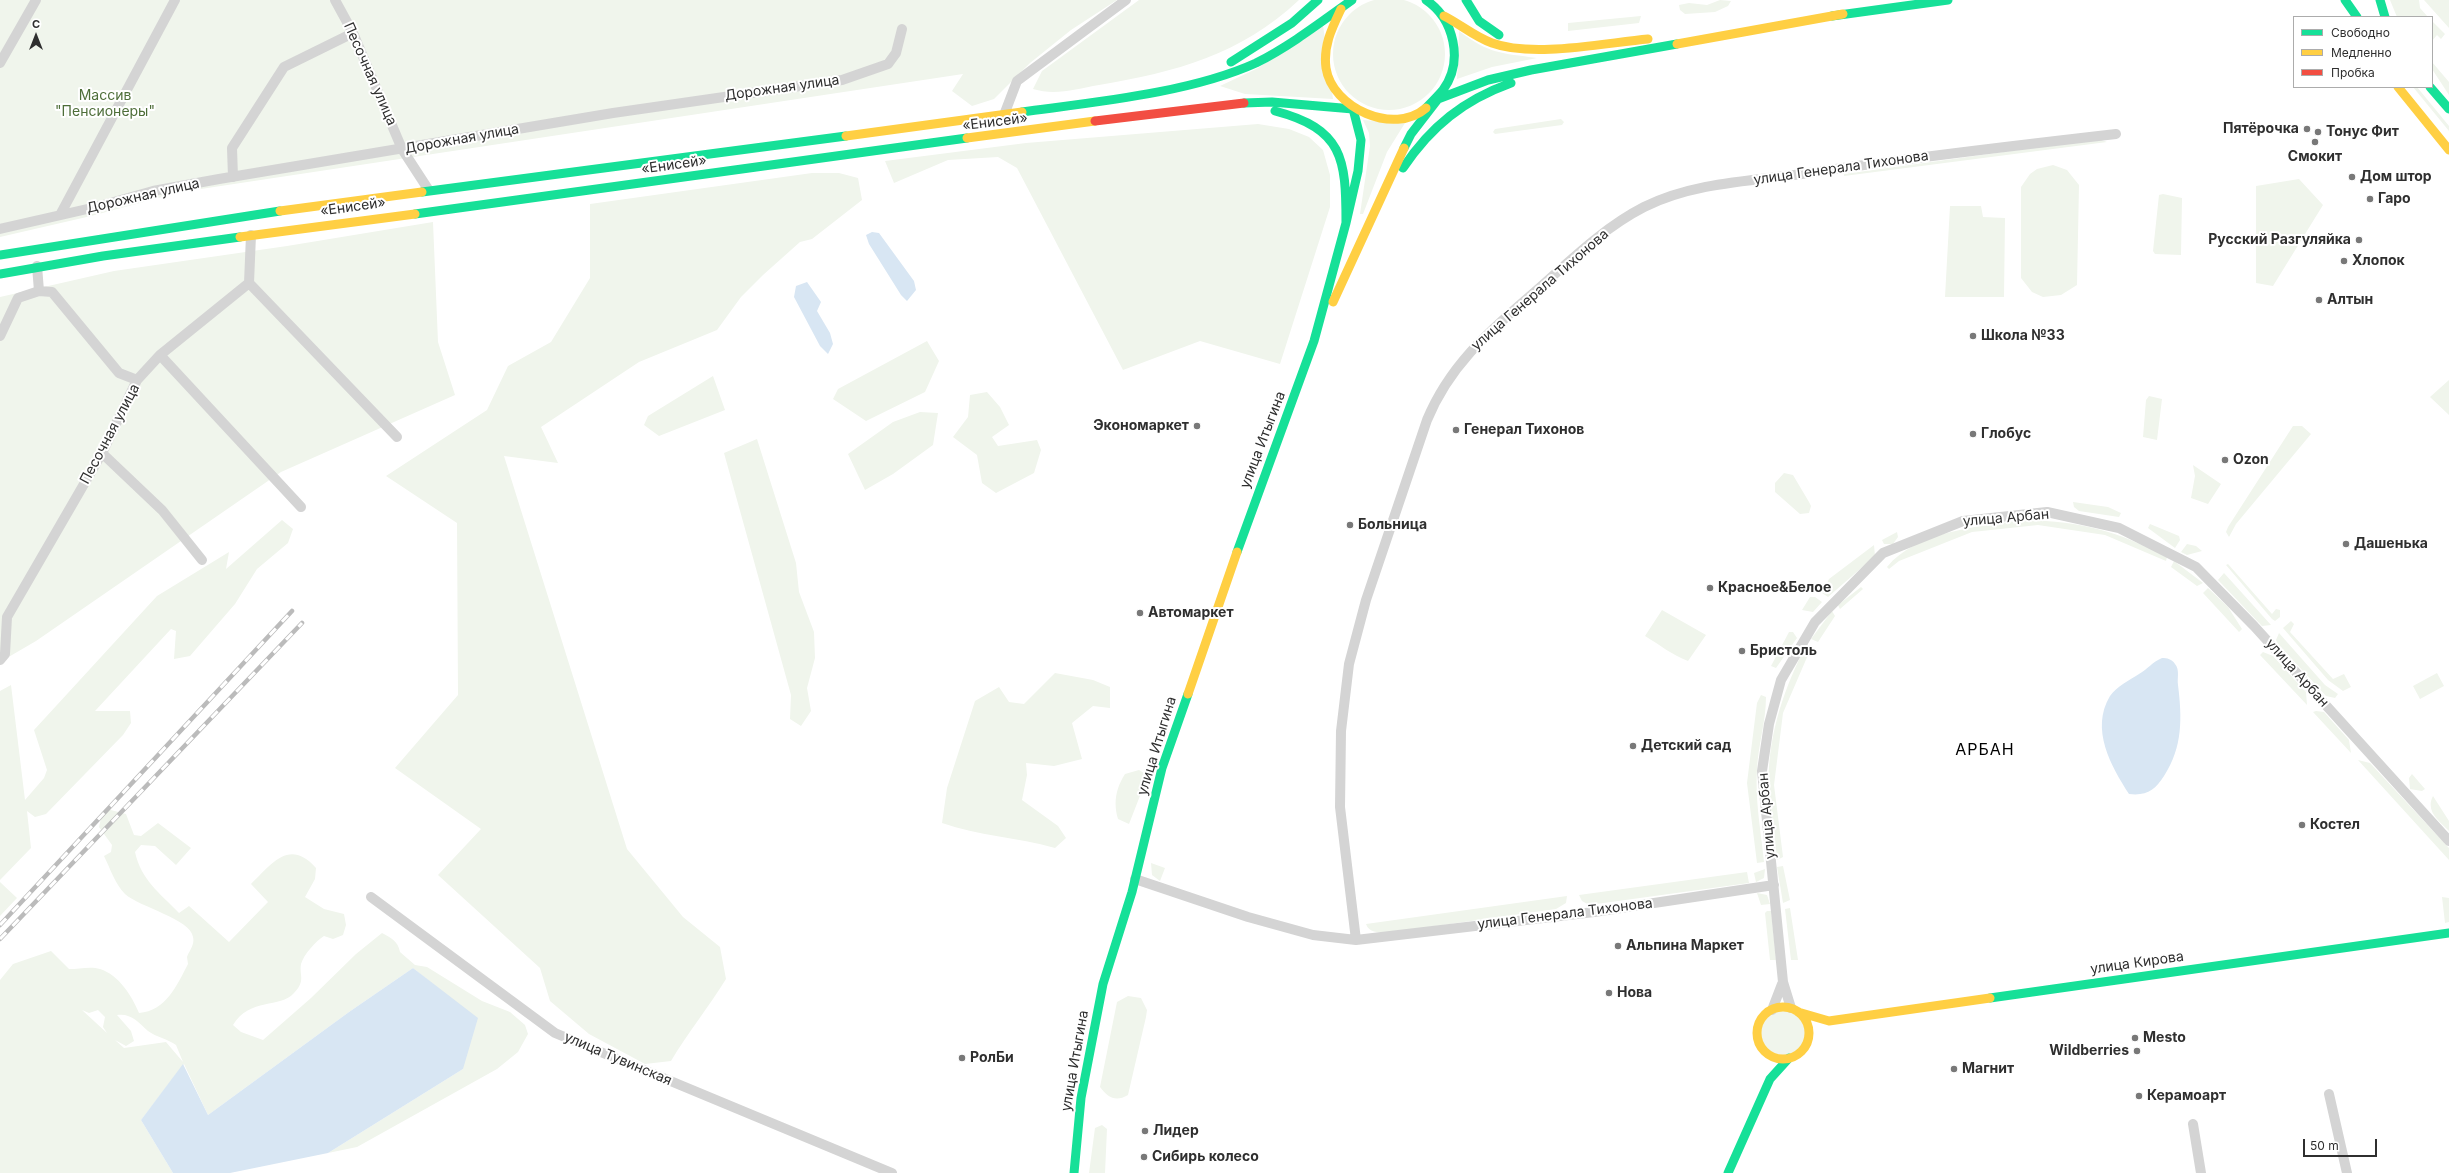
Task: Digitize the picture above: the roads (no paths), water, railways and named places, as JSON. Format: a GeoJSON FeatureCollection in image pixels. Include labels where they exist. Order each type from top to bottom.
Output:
{"type":"FeatureCollection","features":[{"type":"Feature","properties":{"kind":"main road"},"geometry":{"type":"LineString","coordinates":[[1159,90],[1224,66],[1292,23],[1318,0]]}},
{"type":"Feature","properties":{"kind":"main road","name":"«Енисей»"},"geometry":{"type":"LineString","coordinates":[[1352,0],[1345,3],[1332,22],[1327,35],[1324,61],[1329,80],[1340,97],[1353,109]]}},
{"type":"Feature","properties":{"kind":"main road","name":"«Енисей»"},"geometry":{"type":"LineString","coordinates":[[1426,0],[1444,16]]}},
{"type":"Feature","properties":{"kind":"main road"},"geometry":{"type":"LineString","coordinates":[[1466,0],[1478,20],[1487,30],[1510,37],[1582,45]]}},
{"type":"Feature","properties":{"kind":"main road"},"geometry":{"type":"LineString","coordinates":[[1444,16],[1493,43],[1512,47],[1582,45],[1664,38],[1948,0]]}},
{"type":"Feature","properties":{"kind":"main road"},"geometry":{"type":"LineString","coordinates":[[2345,0],[2352,7],[2356,16]]}},
{"type":"Feature","properties":{"kind":"main road"},"geometry":{"type":"LineString","coordinates":[[2380,0],[2385,16]]}},
{"type":"Feature","properties":{"kind":"main road","name":"«Енисей»"},"geometry":{"type":"LineString","coordinates":[[0,274],[37,266],[251,235],[1228,103],[1272,102],[1353,109],[1380,119],[1395,119],[1423,110],[1438,99],[1450,79],[1455,62],[1454,44],[1444,16],[1444,2]]}},
{"type":"Feature","properties":{"kind":"main road"},"geometry":{"type":"LineString","coordinates":[[1159,90],[1240,69],[1265,57],[1345,3]]}},
{"type":"Feature","properties":{"kind":"main road"},"geometry":{"type":"LineString","coordinates":[[1438,99],[1488,80],[1574,62],[1843,14]]}},
{"type":"Feature","properties":{"kind":"main road"},"geometry":{"type":"LineString","coordinates":[[1367,225],[1428,132],[1451,112],[1487,92],[1574,62]]}},
{"type":"Feature","properties":{"kind":"main road"},"geometry":{"type":"LineString","coordinates":[[2399,88],[2449,150]]}},
{"type":"Feature","properties":{"kind":"main road"},"geometry":{"type":"LineString","coordinates":[[2431,88],[2449,109]]}},
{"type":"Feature","properties":{"kind":"main road","name":"«Енисей»"},"geometry":{"type":"LineString","coordinates":[[0,255],[120,234],[428,189],[1004,115],[1115,99],[1159,90]]}},
{"type":"Feature","properties":{"kind":"main road","name":"улица Итыгина"},"geometry":{"type":"LineString","coordinates":[[1074,1173],[1081,1098],[1103,984],[1135,880],[1162,768],[1229,573],[1314,340],[1411,134],[1438,99]]}},
{"type":"Feature","properties":{"kind":"main road"},"geometry":{"type":"LineString","coordinates":[[1228,103],[1295,115],[1318,127],[1334,144],[1341,159],[1347,180],[1346,223]]}},
{"type":"Feature","properties":{"kind":"main road","name":"улица Итыгина"},"geometry":{"type":"LineString","coordinates":[[1314,340],[1346,223],[1358,171],[1360,140],[1353,109]]}},
{"type":"Feature","properties":{"kind":"main road","name":"улица Кирова"},"geometry":{"type":"LineString","coordinates":[[1829,1021],[2449,933]]}},
{"type":"Feature","properties":{"kind":"main road"},"geometry":{"type":"LineString","coordinates":[[1770,1079],[1769,1063],[1766,1052],[1758,1038],[1758,1028],[1763,1018],[1772,1010],[1795,1010],[1816,1019],[1829,1021]]}},
{"type":"Feature","properties":{"kind":"main road"},"geometry":{"type":"LineString","coordinates":[[1795,1010],[1806,1020],[1809,1036]]}},
{"type":"Feature","properties":{"kind":"main road"},"geometry":{"type":"LineString","coordinates":[[1728,1173],[1770,1079],[1778,1068],[1789,1058],[1802,1050],[1809,1036],[1819,1026],[1829,1021]]}},
{"type":"Feature","properties":{"kind":"main road"},"geometry":{"type":"LineString","coordinates":[[1766,1052],[1774,1057],[1789,1058]]}},
{"type":"Feature","properties":{"kind":"street"},"geometry":{"type":"LineString","coordinates":[[0,63],[36,0]]}},
{"type":"Feature","properties":{"kind":"street"},"geometry":{"type":"LineString","coordinates":[[60,216],[175,0]]}},
{"type":"Feature","properties":{"kind":"street","name":"Песочная улица"},"geometry":{"type":"LineString","coordinates":[[335,0],[353,33],[402,149],[428,189]]}},
{"type":"Feature","properties":{"kind":"street"},"geometry":{"type":"LineString","coordinates":[[1004,115],[1017,81],[1126,0]]}},
{"type":"Feature","properties":{"kind":"street","name":"Дорожная улица"},"geometry":{"type":"LineString","coordinates":[[0,229],[60,216],[153,191],[613,113],[842,80],[888,64],[896,52],[902,29]]}},
{"type":"Feature","properties":{"kind":"street"},"geometry":{"type":"LineString","coordinates":[[234,177],[232,148],[284,67],[353,33]]}},
{"type":"Feature","properties":{"kind":"street","name":"улица Генерала Тихонова"},"geometry":{"type":"LineString","coordinates":[[1356,940],[1340,807],[1341,731],[1349,664],[1366,600],[1393,526],[1436,396],[1462,360],[1483,336],[1603,234],[1642,208],[1681,192],[1924,156],[2116,134]]}},
{"type":"Feature","properties":{"kind":"street"},"geometry":{"type":"LineString","coordinates":[[251,235],[249,283],[397,437]]}},
{"type":"Feature","properties":{"kind":"street"},"geometry":{"type":"LineString","coordinates":[[37,266],[39,291]]}},
{"type":"Feature","properties":{"kind":"street","name":"Песочная улица"},"geometry":{"type":"LineString","coordinates":[[0,660],[5,654],[7,617],[102,453],[137,380],[160,355],[249,283]]}},
{"type":"Feature","properties":{"kind":"street"},"geometry":{"type":"LineString","coordinates":[[0,336],[18,298],[39,291],[52,292],[119,373],[137,380]]}},
{"type":"Feature","properties":{"kind":"street"},"geometry":{"type":"LineString","coordinates":[[160,355],[301,507]]}},
{"type":"Feature","properties":{"kind":"street"},"geometry":{"type":"LineString","coordinates":[[102,453],[162,510],[202,560]]}},
{"type":"Feature","properties":{"kind":"street","name":"улица Арбан"},"geometry":{"type":"LineString","coordinates":[[1783,982],[1774,885],[1764,810],[1762,771],[1769,724],[1781,680],[1815,622],[1884,553],[1963,520],[2047,512],[2118,528],[2196,567],[2254,626],[2449,841]]}},
{"type":"Feature","properties":{"kind":"street","name":"улица Генерала Тихонова"},"geometry":{"type":"LineString","coordinates":[[1135,880],[1248,917],[1313,935],[1356,940],[1594,912],[1774,885]]}},
{"type":"Feature","properties":{"kind":"street","name":"улица Тувинская"},"geometry":{"type":"LineString","coordinates":[[371,897],[554,1032],[892,1173]]}},
{"type":"Feature","properties":{"kind":"street"},"geometry":{"type":"LineString","coordinates":[[1772,1010],[1783,982]]}},
{"type":"Feature","properties":{"kind":"street"},"geometry":{"type":"LineString","coordinates":[[1783,982],[1795,1010]]}},
{"type":"Feature","properties":{"kind":"street"},"geometry":{"type":"LineString","coordinates":[[2328,1094],[2347,1173]]}},
{"type":"Feature","properties":{"kind":"street"},"geometry":{"type":"LineString","coordinates":[[2193,1124],[2201,1173]]}},
{"type":"Feature","properties":{"kind":"water"},"geometry":{"type":"Polygon","coordinates":[[[872,232],[879,233],[914,281],[916,290],[907,301],[901,295],[869,244],[866,235],[872,232]]]}},
{"type":"Feature","properties":{"kind":"water"},"geometry":{"type":"Polygon","coordinates":[[[807,282],[821,302],[817,311],[830,333],[833,344],[828,354],[820,346],[794,297],[796,286],[807,282]]]}},
{"type":"Feature","properties":{"kind":"water"},"geometry":{"type":"Polygon","coordinates":[[[2162,658],[2172,661],[2177,666],[2180,709],[2180,732],[2178,743],[2170,765],[2157,785],[2146,793],[2129,794],[2116,772],[2105,747],[2102,734],[2104,709],[2110,696],[2116,689],[2142,672],[2155,661],[2162,658]]]}},
{"type":"Feature","properties":{"kind":"water"},"geometry":{"type":"Polygon","coordinates":[[[413,968],[478,1018],[463,1069],[328,1153],[230,1173],[173,1173],[141,1120],[183,1064],[208,1115],[349,1012],[413,968]]]}},
{"type":"Feature","properties":{"kind":"railway"},"geometry":{"type":"LineString","coordinates":[[0,925],[292,611]]}},
{"type":"Feature","properties":{"kind":"railway"},"geometry":{"type":"LineString","coordinates":[[0,939],[302,623]]}},
{"type":"Feature","properties":{"kind":"place","name":"Пятёрочка"},"geometry":{"type":"Point","coordinates":[2307,129]}},
{"type":"Feature","properties":{"kind":"place","name":"Тонус Фит"},"geometry":{"type":"Point","coordinates":[2318,132]}},
{"type":"Feature","properties":{"kind":"place","name":"Смокит"},"geometry":{"type":"Point","coordinates":[2315,142]}},
{"type":"Feature","properties":{"kind":"place","name":"Дом штор"},"geometry":{"type":"Point","coordinates":[2352,177]}},
{"type":"Feature","properties":{"kind":"place","name":"Гаро"},"geometry":{"type":"Point","coordinates":[2370,199]}},
{"type":"Feature","properties":{"kind":"place","name":"Русский Разгуляйка"},"geometry":{"type":"Point","coordinates":[2359,240]}},
{"type":"Feature","properties":{"kind":"place","name":"Хлопок"},"geometry":{"type":"Point","coordinates":[2344,261]}},
{"type":"Feature","properties":{"kind":"place","name":"Алтын"},"geometry":{"type":"Point","coordinates":[2319,300]}},
{"type":"Feature","properties":{"kind":"place","name":"Школа №33"},"geometry":{"type":"Point","coordinates":[1973,336]}},
{"type":"Feature","properties":{"kind":"place","name":"Экономаркет"},"geometry":{"type":"Point","coordinates":[1197,426]}},
{"type":"Feature","properties":{"kind":"place","name":"Генерал Тихонов"},"geometry":{"type":"Point","coordinates":[1456,430]}},
{"type":"Feature","properties":{"kind":"place","name":"Глобус"},"geometry":{"type":"Point","coordinates":[1973,434]}},
{"type":"Feature","properties":{"kind":"place","name":"Ozon"},"geometry":{"type":"Point","coordinates":[2225,460]}},
{"type":"Feature","properties":{"kind":"place","name":"Больница"},"geometry":{"type":"Point","coordinates":[1350,525]}},
{"type":"Feature","properties":{"kind":"place","name":"Дашенька"},"geometry":{"type":"Point","coordinates":[2346,544]}},
{"type":"Feature","properties":{"kind":"place","name":"Красное&Белое"},"geometry":{"type":"Point","coordinates":[1710,588]}},
{"type":"Feature","properties":{"kind":"place","name":"Автомаркет"},"geometry":{"type":"Point","coordinates":[1140,613]}},
{"type":"Feature","properties":{"kind":"place","name":"Бристоль"},"geometry":{"type":"Point","coordinates":[1742,651]}},
{"type":"Feature","properties":{"kind":"place","name":"Детский сад"},"geometry":{"type":"Point","coordinates":[1633,746]}},
{"type":"Feature","properties":{"kind":"place","name":"Костел"},"geometry":{"type":"Point","coordinates":[2302,825]}},
{"type":"Feature","properties":{"kind":"place","name":"Альпина Маркет"},"geometry":{"type":"Point","coordinates":[1618,946]}},
{"type":"Feature","properties":{"kind":"place","name":"Нова"},"geometry":{"type":"Point","coordinates":[1609,993]}},
{"type":"Feature","properties":{"kind":"place","name":"Mesto"},"geometry":{"type":"Point","coordinates":[2135,1038]}},
{"type":"Feature","properties":{"kind":"place","name":"Wildberries"},"geometry":{"type":"Point","coordinates":[2137,1051]}},
{"type":"Feature","properties":{"kind":"place","name":"РолБи"},"geometry":{"type":"Point","coordinates":[962,1058]}},
{"type":"Feature","properties":{"kind":"place","name":"Магнит"},"geometry":{"type":"Point","coordinates":[1954,1069]}},
{"type":"Feature","properties":{"kind":"place","name":"Керамоарт"},"geometry":{"type":"Point","coordinates":[2139,1096]}},
{"type":"Feature","properties":{"kind":"place","name":"Лидер"},"geometry":{"type":"Point","coordinates":[1145,1131]}},
{"type":"Feature","properties":{"kind":"place","name":"Сибирь колесо"},"geometry":{"type":"Point","coordinates":[1144,1157]}},
{"type":"Feature","properties":{"kind":"district","name":"АРБАН"},"geometry":{"type":"Point","coordinates":[1985,750]}},
{"type":"Feature","properties":{"kind":"park label","name":"Массив \"Пенсионеры\""},"geometry":{"type":"Point","coordinates":[105,104]}}]}
